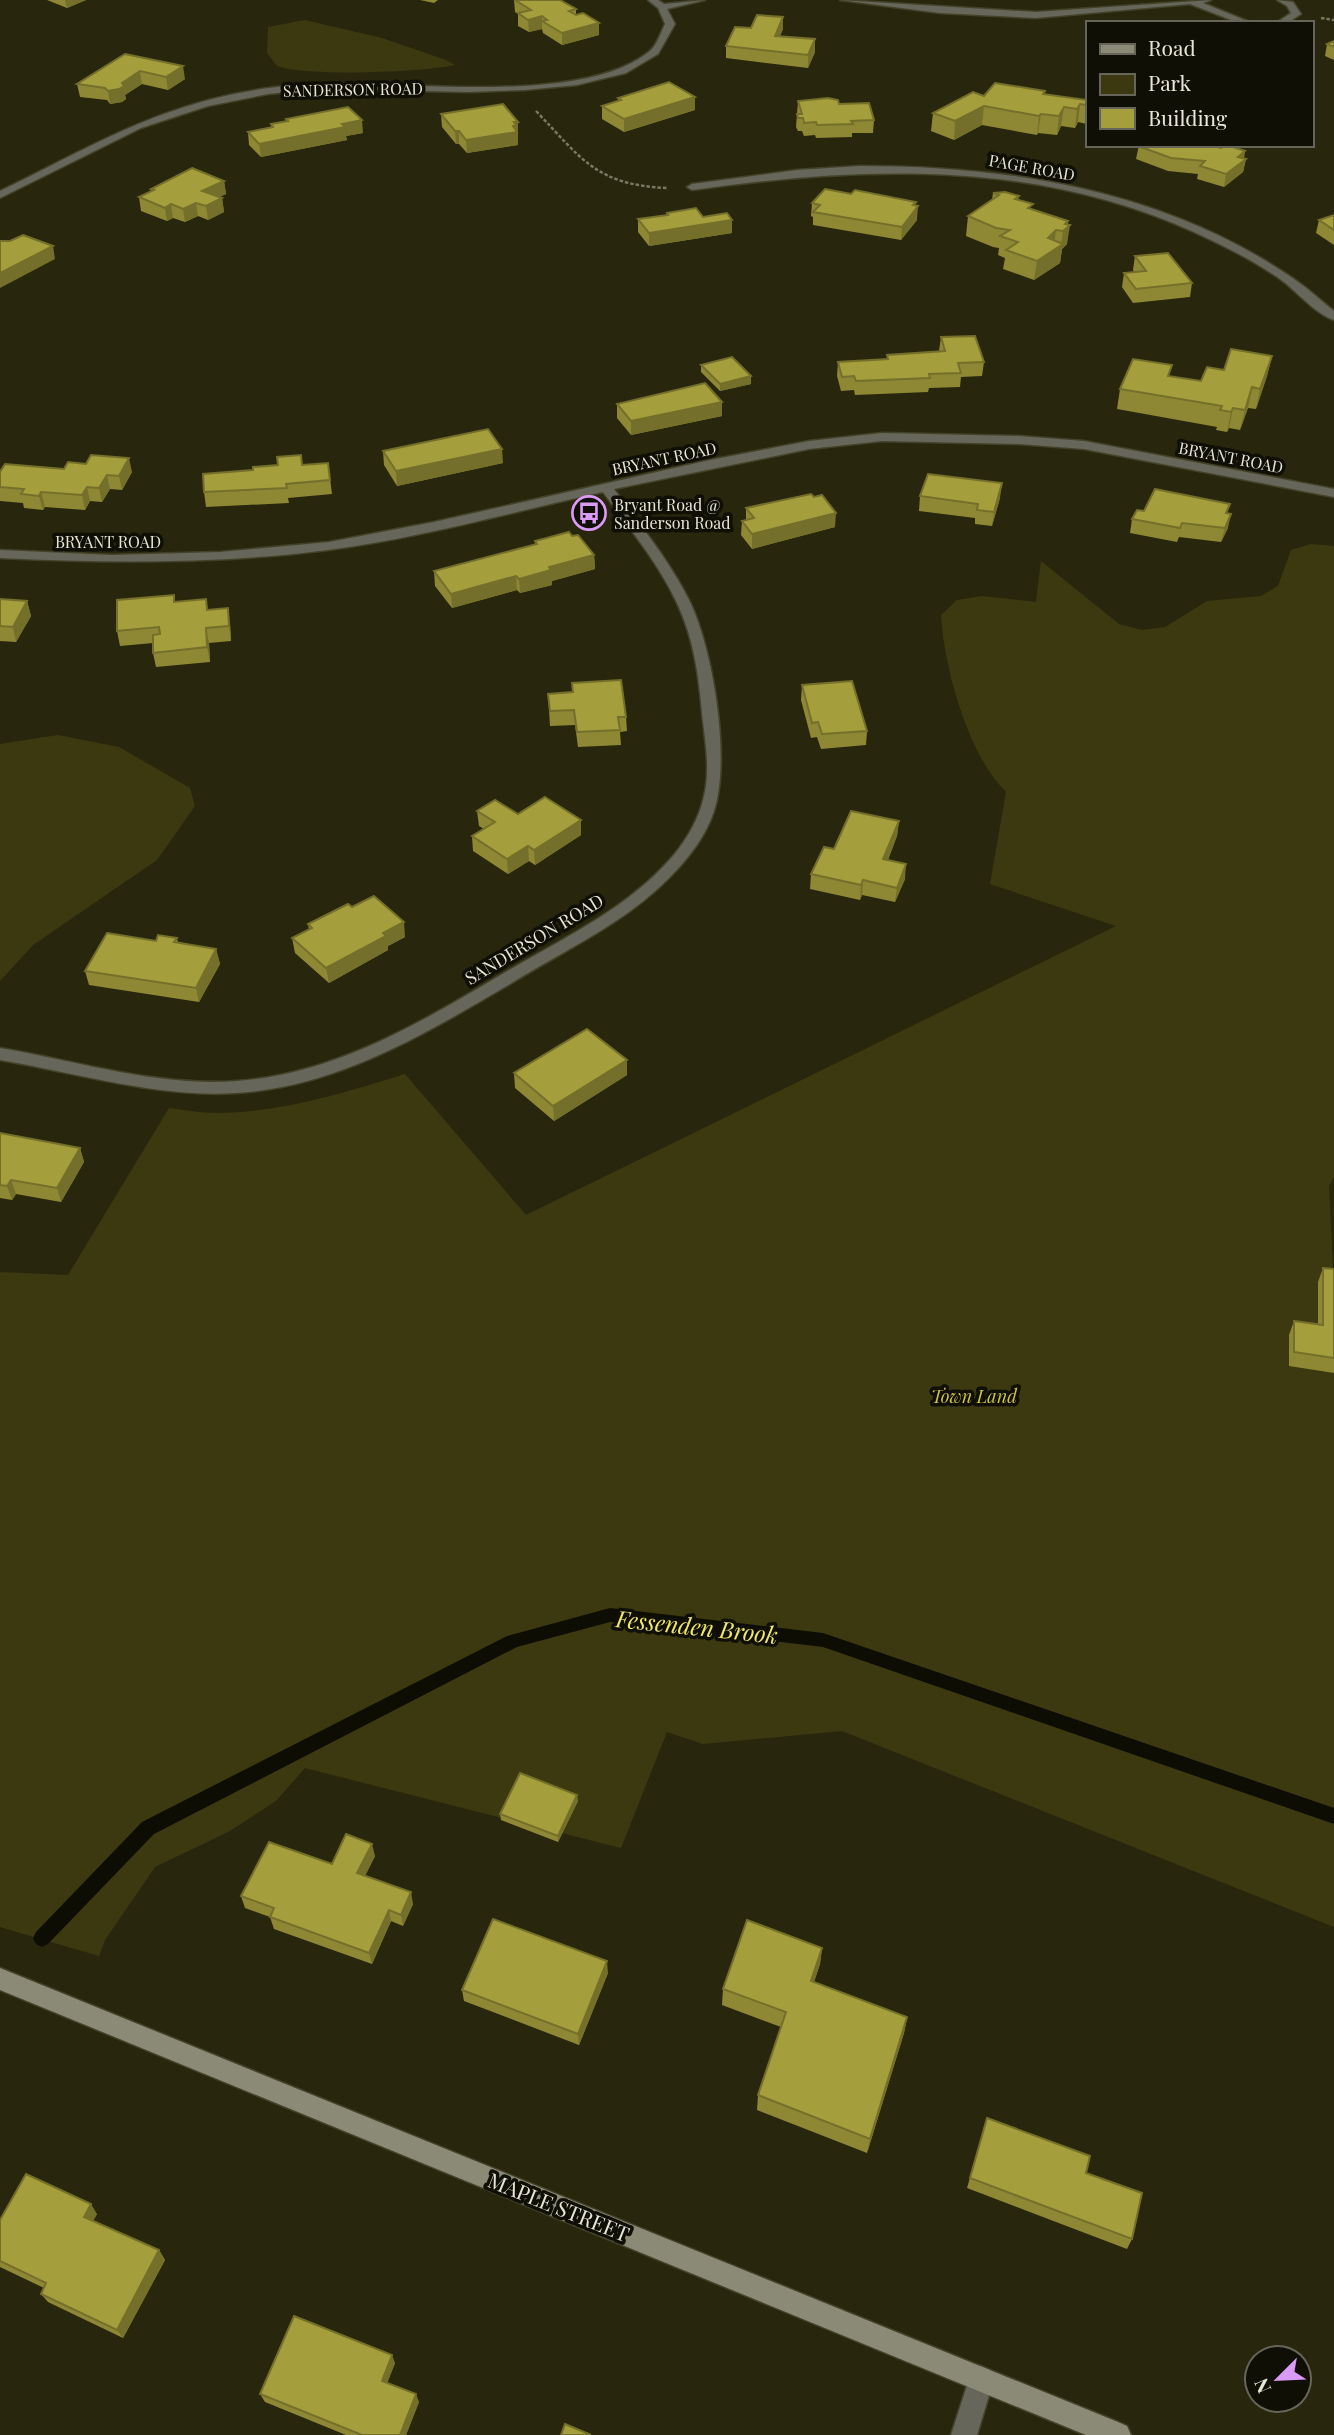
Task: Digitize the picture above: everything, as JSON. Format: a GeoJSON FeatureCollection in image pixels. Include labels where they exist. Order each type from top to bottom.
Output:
{"type":"FeatureCollection","features":[{"type":"Feature","properties":{"kind":"main road","name":"MAPLE STREET"},"geometry":{"type":"LineString","coordinates":[[0,1979],[1118,2435]]}},
{"type":"Feature","properties":{"kind":"street"},"geometry":{"type":"LineString","coordinates":[[652,0],[662,6],[701,0]]}},
{"type":"Feature","properties":{"kind":"street"},"geometry":{"type":"LineString","coordinates":[[844,0],[965,13],[1039,15],[1100,12],[1207,0]]}},
{"type":"Feature","properties":{"kind":"street"},"geometry":{"type":"LineString","coordinates":[[1280,0],[1290,4],[1296,14],[1284,21]]}},
{"type":"Feature","properties":{"kind":"street"},"geometry":{"type":"LineString","coordinates":[[1192,2],[1243,21]]}},
{"type":"Feature","properties":{"kind":"street","name":"SANDERSON ROAD"},"geometry":{"type":"LineString","coordinates":[[0,195],[136,127],[184,110],[247,95],[316,86],[520,88],[585,81],[623,71],[649,58],[666,42],[670,24],[662,6]]}},
{"type":"Feature","properties":{"kind":"street","name":"PAGE ROAD"},"geometry":{"type":"LineString","coordinates":[[692,187],[793,173],[901,169],[988,175],[1076,190],[1153,212],[1224,242],[1286,277],[1334,317]]}},
{"type":"Feature","properties":{"kind":"street","name":"BRYANT ROAD"},"geometry":{"type":"LineString","coordinates":[[0,554],[112,559],[220,556],[329,545],[434,526],[605,486],[809,445],[882,437],[1019,440],[1084,445],[1334,493]]}},
{"type":"Feature","properties":{"kind":"street","name":"SANDERSON ROAD"},"geometry":{"type":"LineString","coordinates":[[0,1054],[194,1086],[256,1085],[307,1076],[347,1062],[427,1027],[635,901],[663,877],[686,852],[712,799],[715,772],[706,673],[694,629],[671,580],[605,486]]}},
{"type":"Feature","properties":{"kind":"street"},"geometry":{"type":"LineString","coordinates":[[964,2435],[981,2379]]}},
{"type":"Feature","properties":{"kind":"path"},"geometry":{"type":"LineString","coordinates":[[520,88],[524,100],[594,172],[612,181],[635,186],[692,187]]}},
{"type":"Feature","properties":{"kind":"green space"},"geometry":{"type":"Polygon","coordinates":[[[305,20],[382,38],[455,65],[365,72],[313,71],[277,66],[267,53],[268,27],[305,20]]]}},
{"type":"Feature","properties":{"kind":"green space","name":"Town Land"},"geometry":{"type":"Polygon","coordinates":[[[1311,544],[1334,546],[1334,1177],[1329,1186],[1334,1287],[1334,1927],[842,1731],[703,1744],[667,1732],[621,1848],[305,1768],[276,1801],[230,1831],[155,1867],[105,1940],[99,1956],[0,1927],[0,1272],[68,1275],[169,1108],[218,1113],[266,1109],[336,1094],[405,1074],[526,1215],[1116,926],[990,884],[1006,792],[980,756],[960,709],[947,659],[941,615],[957,600],[982,596],[1036,602],[1041,561],[1119,624],[1142,630],[1165,627],[1207,601],[1261,596],[1278,586],[1291,550],[1311,544]]]}},
{"type":"Feature","properties":{"kind":"green space"},"geometry":{"type":"Polygon","coordinates":[[[58,735],[119,747],[190,788],[195,806],[157,860],[33,945],[0,981],[0,744],[58,735]]]}},
{"type":"Feature","properties":{"kind":"building"},"geometry":{"type":"Polygon","coordinates":[[[515,0],[560,0],[576,9],[569,11],[576,15],[583,13],[599,23],[562,33],[542,21],[547,20],[542,16],[528,20],[518,13],[531,10],[515,0]]]}},
{"type":"Feature","properties":{"kind":"building"},"geometry":{"type":"Polygon","coordinates":[[[757,15],[783,17],[775,36],[815,39],[808,55],[726,46],[735,27],[751,28],[757,15]]]}},
{"type":"Feature","properties":{"kind":"building"},"geometry":{"type":"Polygon","coordinates":[[[125,54],[183,66],[166,77],[140,71],[122,83],[124,86],[108,91],[105,88],[77,84],[125,54]]]}},
{"type":"Feature","properties":{"kind":"building"},"geometry":{"type":"Polygon","coordinates":[[[669,82],[695,97],[624,119],[602,106],[621,100],[618,98],[669,82]]]}},
{"type":"Feature","properties":{"kind":"building"},"geometry":{"type":"Polygon","coordinates":[[[995,83],[1086,100],[1086,105],[1080,104],[1077,109],[1064,107],[1059,116],[1039,116],[984,106],[955,121],[933,113],[973,92],[984,96],[995,83]]]}},
{"type":"Feature","properties":{"kind":"building"},"geometry":{"type":"Polygon","coordinates":[[[828,98],[838,100],[839,104],[869,103],[874,120],[851,121],[853,124],[817,125],[816,122],[804,123],[803,118],[798,118],[797,114],[802,114],[798,101],[828,98]]]}},
{"type":"Feature","properties":{"kind":"building"},"geometry":{"type":"Polygon","coordinates":[[[503,104],[518,122],[514,122],[516,125],[513,126],[517,132],[466,140],[441,114],[503,104]]]}},
{"type":"Feature","properties":{"kind":"building"},"geometry":{"type":"Polygon","coordinates":[[[348,107],[362,120],[342,124],[345,127],[259,144],[248,132],[273,127],[271,124],[288,121],[286,119],[348,107]]]}},
{"type":"Feature","properties":{"kind":"building"},"geometry":{"type":"Polygon","coordinates":[[[1141,147],[1233,147],[1245,151],[1238,157],[1246,159],[1226,174],[1200,166],[1205,161],[1171,158],[1141,147]]]}},
{"type":"Feature","properties":{"kind":"building"},"geometry":{"type":"Polygon","coordinates":[[[192,168],[224,181],[202,191],[222,198],[206,206],[196,203],[183,209],[171,204],[165,208],[139,197],[154,190],[151,189],[192,168]]]}},
{"type":"Feature","properties":{"kind":"building"},"geometry":{"type":"Polygon","coordinates":[[[825,189],[851,194],[855,190],[916,202],[913,205],[918,206],[902,227],[813,212],[820,205],[812,203],[825,189]]]}},
{"type":"Feature","properties":{"kind":"building"},"geometry":{"type":"Polygon","coordinates":[[[1005,192],[1019,196],[1015,199],[1033,204],[1028,208],[1068,221],[1065,224],[1070,225],[1063,231],[1056,230],[1048,238],[1063,244],[1037,261],[1006,250],[1018,242],[1000,236],[1010,230],[996,228],[968,216],[999,195],[993,193],[1005,192]]]}},
{"type":"Feature","properties":{"kind":"building"},"geometry":{"type":"Polygon","coordinates":[[[696,208],[703,217],[727,213],[732,220],[649,233],[638,219],[668,215],[667,213],[696,208]]]}},
{"type":"Feature","properties":{"kind":"building"},"geometry":{"type":"Polygon","coordinates":[[[1334,215],[1334,230],[1319,220],[1334,215]]]}},
{"type":"Feature","properties":{"kind":"building"},"geometry":{"type":"Polygon","coordinates":[[[23,235],[53,246],[0,273],[0,241],[10,241],[23,235]]]}},
{"type":"Feature","properties":{"kind":"building"},"geometry":{"type":"Polygon","coordinates":[[[1168,253],[1192,283],[1136,289],[1124,273],[1146,271],[1135,256],[1168,253]]]}},
{"type":"Feature","properties":{"kind":"building"},"geometry":{"type":"Polygon","coordinates":[[[975,336],[984,362],[958,363],[961,373],[929,374],[930,378],[856,381],[854,376],[842,377],[838,362],[888,359],[887,355],[945,351],[941,337],[975,336]]]}},
{"type":"Feature","properties":{"kind":"building"},"geometry":{"type":"Polygon","coordinates":[[[1231,349],[1272,356],[1260,389],[1252,387],[1245,410],[1233,408],[1231,412],[1220,410],[1222,406],[1120,389],[1133,359],[1172,365],[1168,376],[1201,381],[1207,367],[1224,370],[1231,349]]]}},
{"type":"Feature","properties":{"kind":"building"},"geometry":{"type":"Polygon","coordinates":[[[732,357],[751,376],[720,384],[701,365],[732,357]]]}},
{"type":"Feature","properties":{"kind":"building"},"geometry":{"type":"Polygon","coordinates":[[[705,383],[722,402],[631,421],[617,404],[705,383]]]}},
{"type":"Feature","properties":{"kind":"building"},"geometry":{"type":"Polygon","coordinates":[[[488,429],[502,449],[396,471],[383,451],[488,429]]]}},
{"type":"Feature","properties":{"kind":"building"},"geometry":{"type":"Polygon","coordinates":[[[91,455],[129,458],[119,476],[107,475],[99,488],[87,487],[82,495],[41,492],[39,496],[21,494],[24,489],[0,487],[0,472],[5,464],[64,469],[68,462],[86,464],[91,455]]]}},
{"type":"Feature","properties":{"kind":"building"},"geometry":{"type":"Polygon","coordinates":[[[301,455],[302,465],[328,463],[330,480],[286,484],[287,488],[204,492],[203,474],[253,470],[253,467],[278,465],[277,457],[301,455]]]}},
{"type":"Feature","properties":{"kind":"building"},"geometry":{"type":"Polygon","coordinates":[[[928,474],[1002,483],[994,512],[977,510],[978,504],[920,496],[928,474]]]}},
{"type":"Feature","properties":{"kind":"building"},"geometry":{"type":"Polygon","coordinates":[[[1155,489],[1230,504],[1226,513],[1231,514],[1225,528],[1182,523],[1180,528],[1132,519],[1137,510],[1144,511],[1155,489]]]}},
{"type":"Feature","properties":{"kind":"building"},"geometry":{"type":"Polygon","coordinates":[[[811,494],[814,497],[822,495],[836,513],[752,534],[742,521],[754,518],[746,508],[811,494]]]}},
{"type":"Feature","properties":{"kind":"building"},"geometry":{"type":"Polygon","coordinates":[[[569,532],[572,536],[578,535],[594,555],[549,567],[551,570],[519,579],[516,576],[451,594],[434,571],[537,544],[535,541],[569,532]]]}},
{"type":"Feature","properties":{"kind":"building"},"geometry":{"type":"Polygon","coordinates":[[[174,595],[174,602],[206,599],[207,610],[228,608],[229,626],[206,628],[207,647],[153,653],[153,635],[160,634],[159,627],[117,631],[117,600],[174,595]]]}},
{"type":"Feature","properties":{"kind":"building"},"geometry":{"type":"Polygon","coordinates":[[[0,599],[27,601],[13,627],[0,626],[0,599]]]}},
{"type":"Feature","properties":{"kind":"building"},"geometry":{"type":"Polygon","coordinates":[[[621,680],[626,717],[618,717],[620,730],[577,732],[574,710],[550,711],[548,694],[573,692],[572,683],[621,680]]]}},
{"type":"Feature","properties":{"kind":"building"},"geometry":{"type":"Polygon","coordinates":[[[852,681],[867,731],[822,734],[818,722],[812,723],[802,685],[852,681]]]}},
{"type":"Feature","properties":{"kind":"building"},"geometry":{"type":"Polygon","coordinates":[[[545,797],[581,820],[534,850],[528,846],[507,859],[472,836],[495,822],[477,811],[495,800],[518,814],[545,797]]]}},
{"type":"Feature","properties":{"kind":"building"},"geometry":{"type":"Polygon","coordinates":[[[851,811],[899,821],[883,859],[906,864],[897,888],[863,880],[861,885],[811,874],[824,847],[834,849],[851,811]]]}},
{"type":"Feature","properties":{"kind":"building"},"geometry":{"type":"Polygon","coordinates":[[[374,896],[404,922],[383,933],[386,936],[326,968],[292,938],[312,928],[308,924],[348,904],[352,907],[374,896]]]}},
{"type":"Feature","properties":{"kind":"building"},"geometry":{"type":"Polygon","coordinates":[[[107,933],[156,941],[158,935],[177,938],[174,942],[216,949],[196,988],[85,971],[107,933]]]}},
{"type":"Feature","properties":{"kind":"building"},"geometry":{"type":"Polygon","coordinates":[[[587,1029],[627,1060],[553,1106],[514,1073],[587,1029]]]}},
{"type":"Feature","properties":{"kind":"building"},"geometry":{"type":"Polygon","coordinates":[[[0,1133],[80,1148],[57,1188],[11,1180],[7,1186],[0,1185],[0,1133]]]}},
{"type":"Feature","properties":{"kind":"building"},"geometry":{"type":"Polygon","coordinates":[[[1323,1268],[1334,1269],[1334,1358],[1294,1352],[1294,1321],[1323,1325],[1323,1268]]]}},
{"type":"Feature","properties":{"kind":"building"},"geometry":{"type":"Polygon","coordinates":[[[520,1773],[577,1795],[558,1836],[500,1814],[520,1773]]]}},
{"type":"Feature","properties":{"kind":"building"},"geometry":{"type":"Polygon","coordinates":[[[346,1834],[372,1844],[357,1873],[411,1892],[401,1915],[389,1910],[369,1953],[270,1917],[274,1908],[241,1896],[269,1842],[332,1864],[346,1834]]]}},
{"type":"Feature","properties":{"kind":"building"},"geometry":{"type":"Polygon","coordinates":[[[493,1919],[607,1961],[578,2034],[462,1990],[493,1919]]]}},
{"type":"Feature","properties":{"kind":"building"},"geometry":{"type":"Polygon","coordinates":[[[747,1920],[822,1948],[811,1981],[907,2017],[870,2139],[758,2095],[786,2012],[723,1989],[747,1920]]]}},
{"type":"Feature","properties":{"kind":"building"},"geometry":{"type":"Polygon","coordinates":[[[987,2118],[1090,2156],[1086,2173],[1142,2193],[1132,2239],[970,2178],[987,2118]]]}},
{"type":"Feature","properties":{"kind":"building"},"geometry":{"type":"Polygon","coordinates":[[[26,2174],[91,2204],[84,2217],[159,2250],[117,2330],[41,2294],[46,2283],[0,2261],[0,2220],[26,2174]]]}},
{"type":"Feature","properties":{"kind":"building"},"geometry":{"type":"Polygon","coordinates":[[[294,2316],[392,2355],[382,2381],[416,2394],[400,2435],[362,2435],[260,2394],[294,2316]]]}},
{"type":"Feature","properties":{"kind":"building"},"geometry":{"type":"Polygon","coordinates":[[[565,2424],[591,2435],[561,2435],[565,2424]]]}},
{"type":"Feature","properties":{"kind":"waterway","name":"Fessenden Brook"},"geometry":{"type":"LineString","coordinates":[[42,1938],[148,1828],[513,1641],[610,1615],[823,1640],[1334,1816]]}},
{"type":"Feature","properties":{"kind":"place","name":"Bryant Road @ Sanderson Road"},"geometry":{"type":"Point","coordinates":[589,513]}}]}
